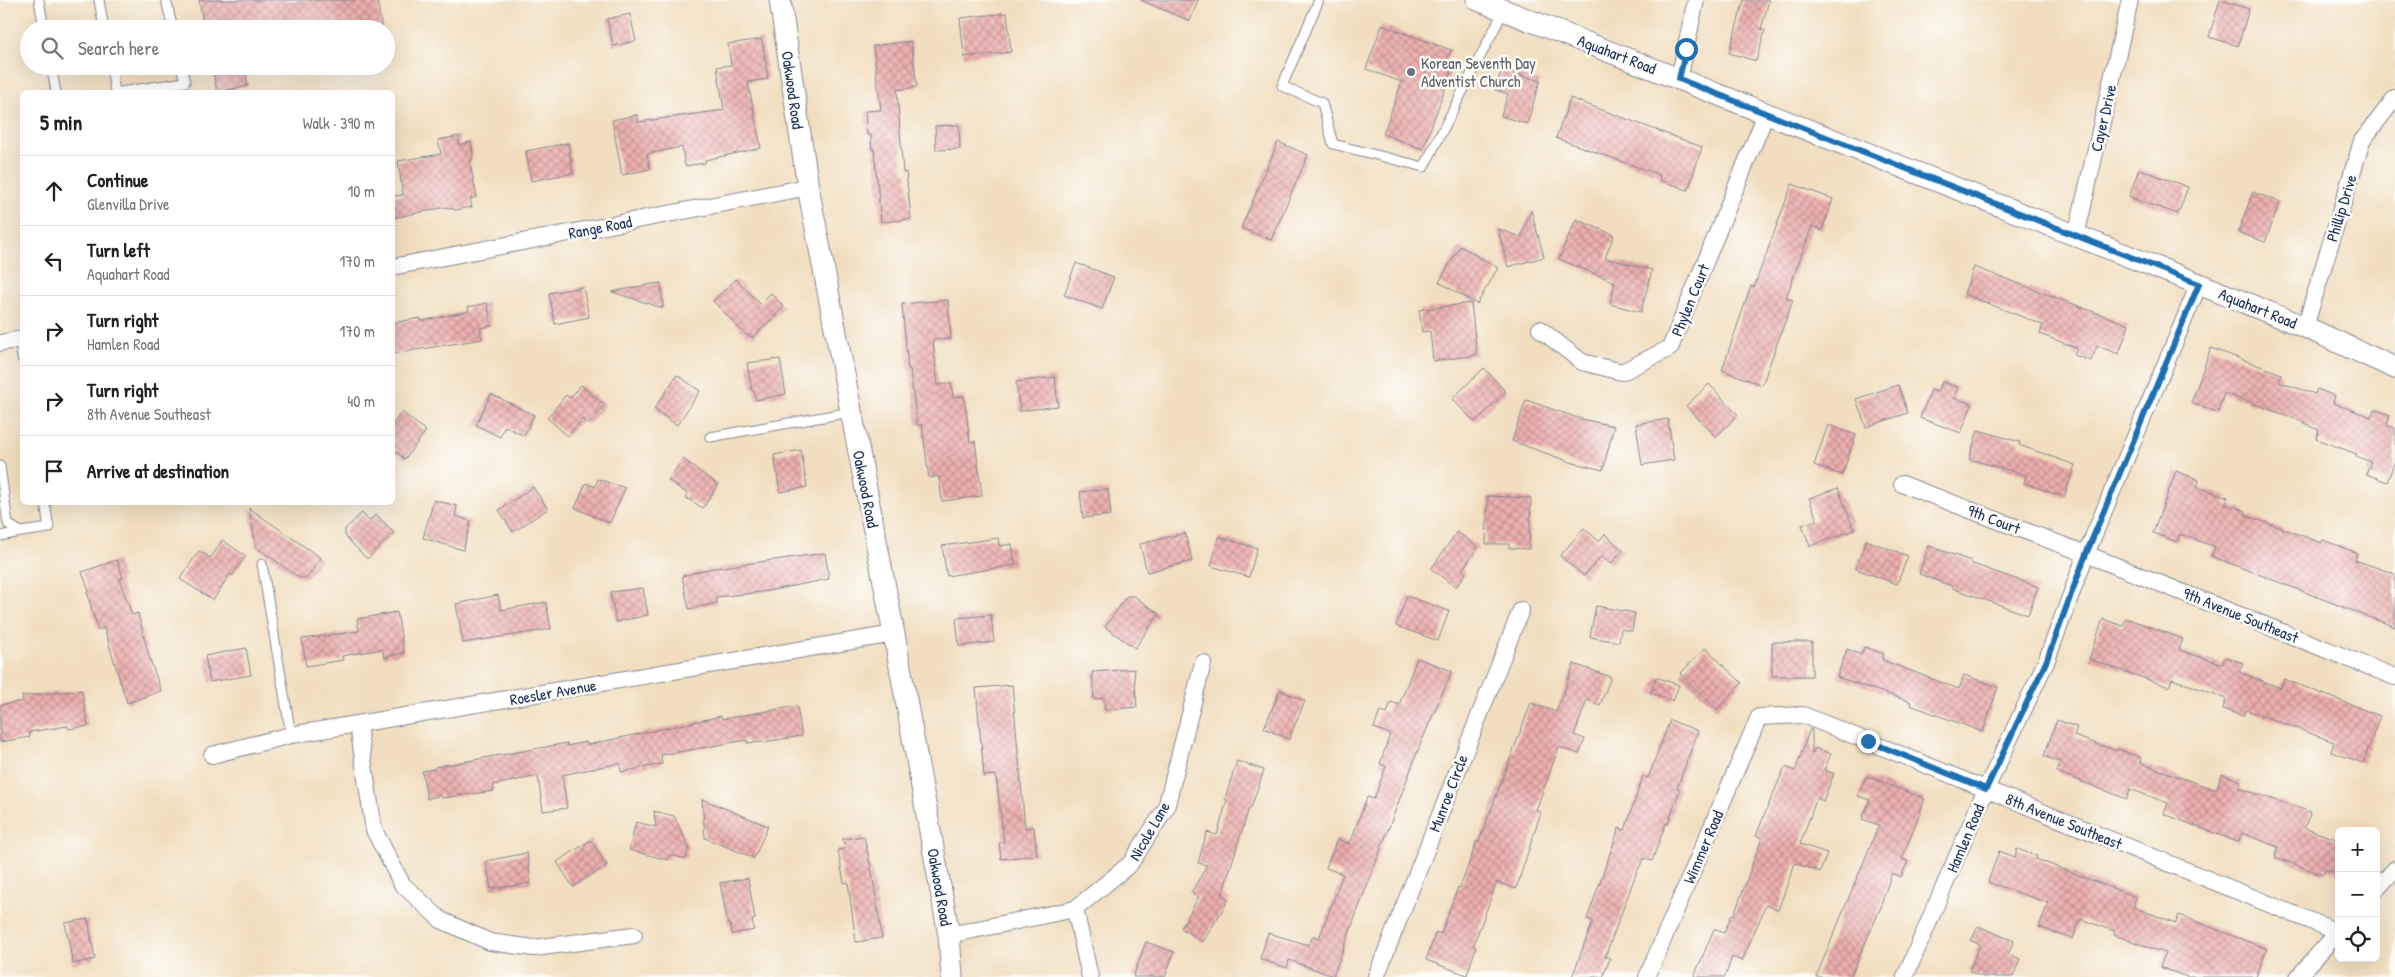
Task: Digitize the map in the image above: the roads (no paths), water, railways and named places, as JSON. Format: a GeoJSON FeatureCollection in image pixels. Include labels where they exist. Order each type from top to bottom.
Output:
{"type":"FeatureCollection","features":[{"type":"Feature","properties":{"kind":"street","name":"Oakwood Road"},"geometry":{"type":"LineString","coordinates":[[780,0],[808,187],[894,634],[949,935],[952,977]]}},
{"type":"Feature","properties":{"kind":"street","name":"Aquahart Road"},"geometry":{"type":"LineString","coordinates":[[1478,0],[2199,284],[2304,327],[2395,368]]}},
{"type":"Feature","properties":{"kind":"street"},"geometry":{"type":"LineString","coordinates":[[1679,79],[1696,0]]}},
{"type":"Feature","properties":{"kind":"street","name":"Cayer Drive"},"geometry":{"type":"LineString","coordinates":[[2076,236],[2130,0]]}},
{"type":"Feature","properties":{"kind":"street","name":"Phillip Drive"},"geometry":{"type":"LineString","coordinates":[[2304,327],[2362,141],[2395,98]]}},
{"type":"Feature","properties":{"kind":"street","name":"Phylen Court"},"geometry":{"type":"LineString","coordinates":[[1540,329],[1582,362],[1622,372],[1670,348],[1766,114]]}},
{"type":"Feature","properties":{"kind":"street","name":"Range Road"},"geometry":{"type":"LineString","coordinates":[[395,266],[808,187]]}},
{"type":"Feature","properties":{"kind":"street","name":"Hamlen Road"},"geometry":{"type":"LineString","coordinates":[[1905,977],[1986,789],[2046,662],[2086,554],[2199,284]]}},
{"type":"Feature","properties":{"kind":"street"},"geometry":{"type":"LineString","coordinates":[[0,343],[20,339]]}},
{"type":"Feature","properties":{"kind":"street","name":"9th Court"},"geometry":{"type":"LineString","coordinates":[[1902,484],[2086,554]]}},
{"type":"Feature","properties":{"kind":"street","name":"9th Avenue Southeast"},"geometry":{"type":"LineString","coordinates":[[2086,554],[2395,677]]}},
{"type":"Feature","properties":{"kind":"street","name":"Munroe Circle"},"geometry":{"type":"LineString","coordinates":[[1376,977],[1521,610]]}},
{"type":"Feature","properties":{"kind":"street","name":"Roesler Avenue"},"geometry":{"type":"LineString","coordinates":[[212,754],[291,736],[894,634]]}},
{"type":"Feature","properties":{"kind":"street","name":"Nicole Lane"},"geometry":{"type":"LineString","coordinates":[[949,935],[1075,909],[1130,864],[1166,808],[1203,663]]}},
{"type":"Feature","properties":{"kind":"street","name":"8th Avenue Southeast"},"geometry":{"type":"LineString","coordinates":[[1759,717],[1803,715],[2335,931]]}},
{"type":"Feature","properties":{"kind":"street","name":"Wimmer Road"},"geometry":{"type":"LineString","coordinates":[[1647,977],[1759,717]]}},
{"type":"Feature","properties":{"kind":"street"},"geometry":{"type":"LineString","coordinates":[[358,726],[374,830],[402,884],[442,920],[490,942],[534,948],[634,935]]}},
{"type":"Feature","properties":{"kind":"street"},"geometry":{"type":"LineString","coordinates":[[2380,886],[2395,869]]}},
{"type":"Feature","properties":{"kind":"street"},"geometry":{"type":"LineString","coordinates":[[1075,909],[1090,977]]}},
{"type":"Feature","properties":{"kind":"street"},"geometry":{"type":"LineString","coordinates":[[2298,977],[2335,935]]}},
{"type":"Feature","properties":{"kind":"lane"},"geometry":{"type":"LineString","coordinates":[[39,0],[42,20]]}},
{"type":"Feature","properties":{"kind":"lane"},"geometry":{"type":"LineString","coordinates":[[99,0],[102,20]]}},
{"type":"Feature","properties":{"kind":"lane"},"geometry":{"type":"LineString","coordinates":[[166,0],[171,20]]}},
{"type":"Feature","properties":{"kind":"lane"},"geometry":{"type":"LineString","coordinates":[[1319,0],[1282,86],[1322,103],[1333,144],[1424,167],[1504,10]]}},
{"type":"Feature","properties":{"kind":"lane"},"geometry":{"type":"LineString","coordinates":[[53,75],[56,90]]}},
{"type":"Feature","properties":{"kind":"lane"},"geometry":{"type":"LineString","coordinates":[[113,75],[116,90]]}},
{"type":"Feature","properties":{"kind":"lane"},"geometry":{"type":"LineString","coordinates":[[133,90],[185,82],[183,75]]}},
{"type":"Feature","properties":{"kind":"lane"},"geometry":{"type":"LineString","coordinates":[[710,437],[851,412]]}},
{"type":"Feature","properties":{"kind":"lane"},"geometry":{"type":"LineString","coordinates":[[0,466],[8,524],[21,532]]}},
{"type":"Feature","properties":{"kind":"lane"},"geometry":{"type":"LineString","coordinates":[[0,536],[49,528],[45,505]]}},
{"type":"Feature","properties":{"kind":"lane"},"geometry":{"type":"LineString","coordinates":[[262,564],[291,736]]}},
{"type":"Feature","properties":{"kind":"place","name":"Korean Seventh Day Adventist Church"},"geometry":{"type":"Point","coordinates":[1411,72]}}]}
